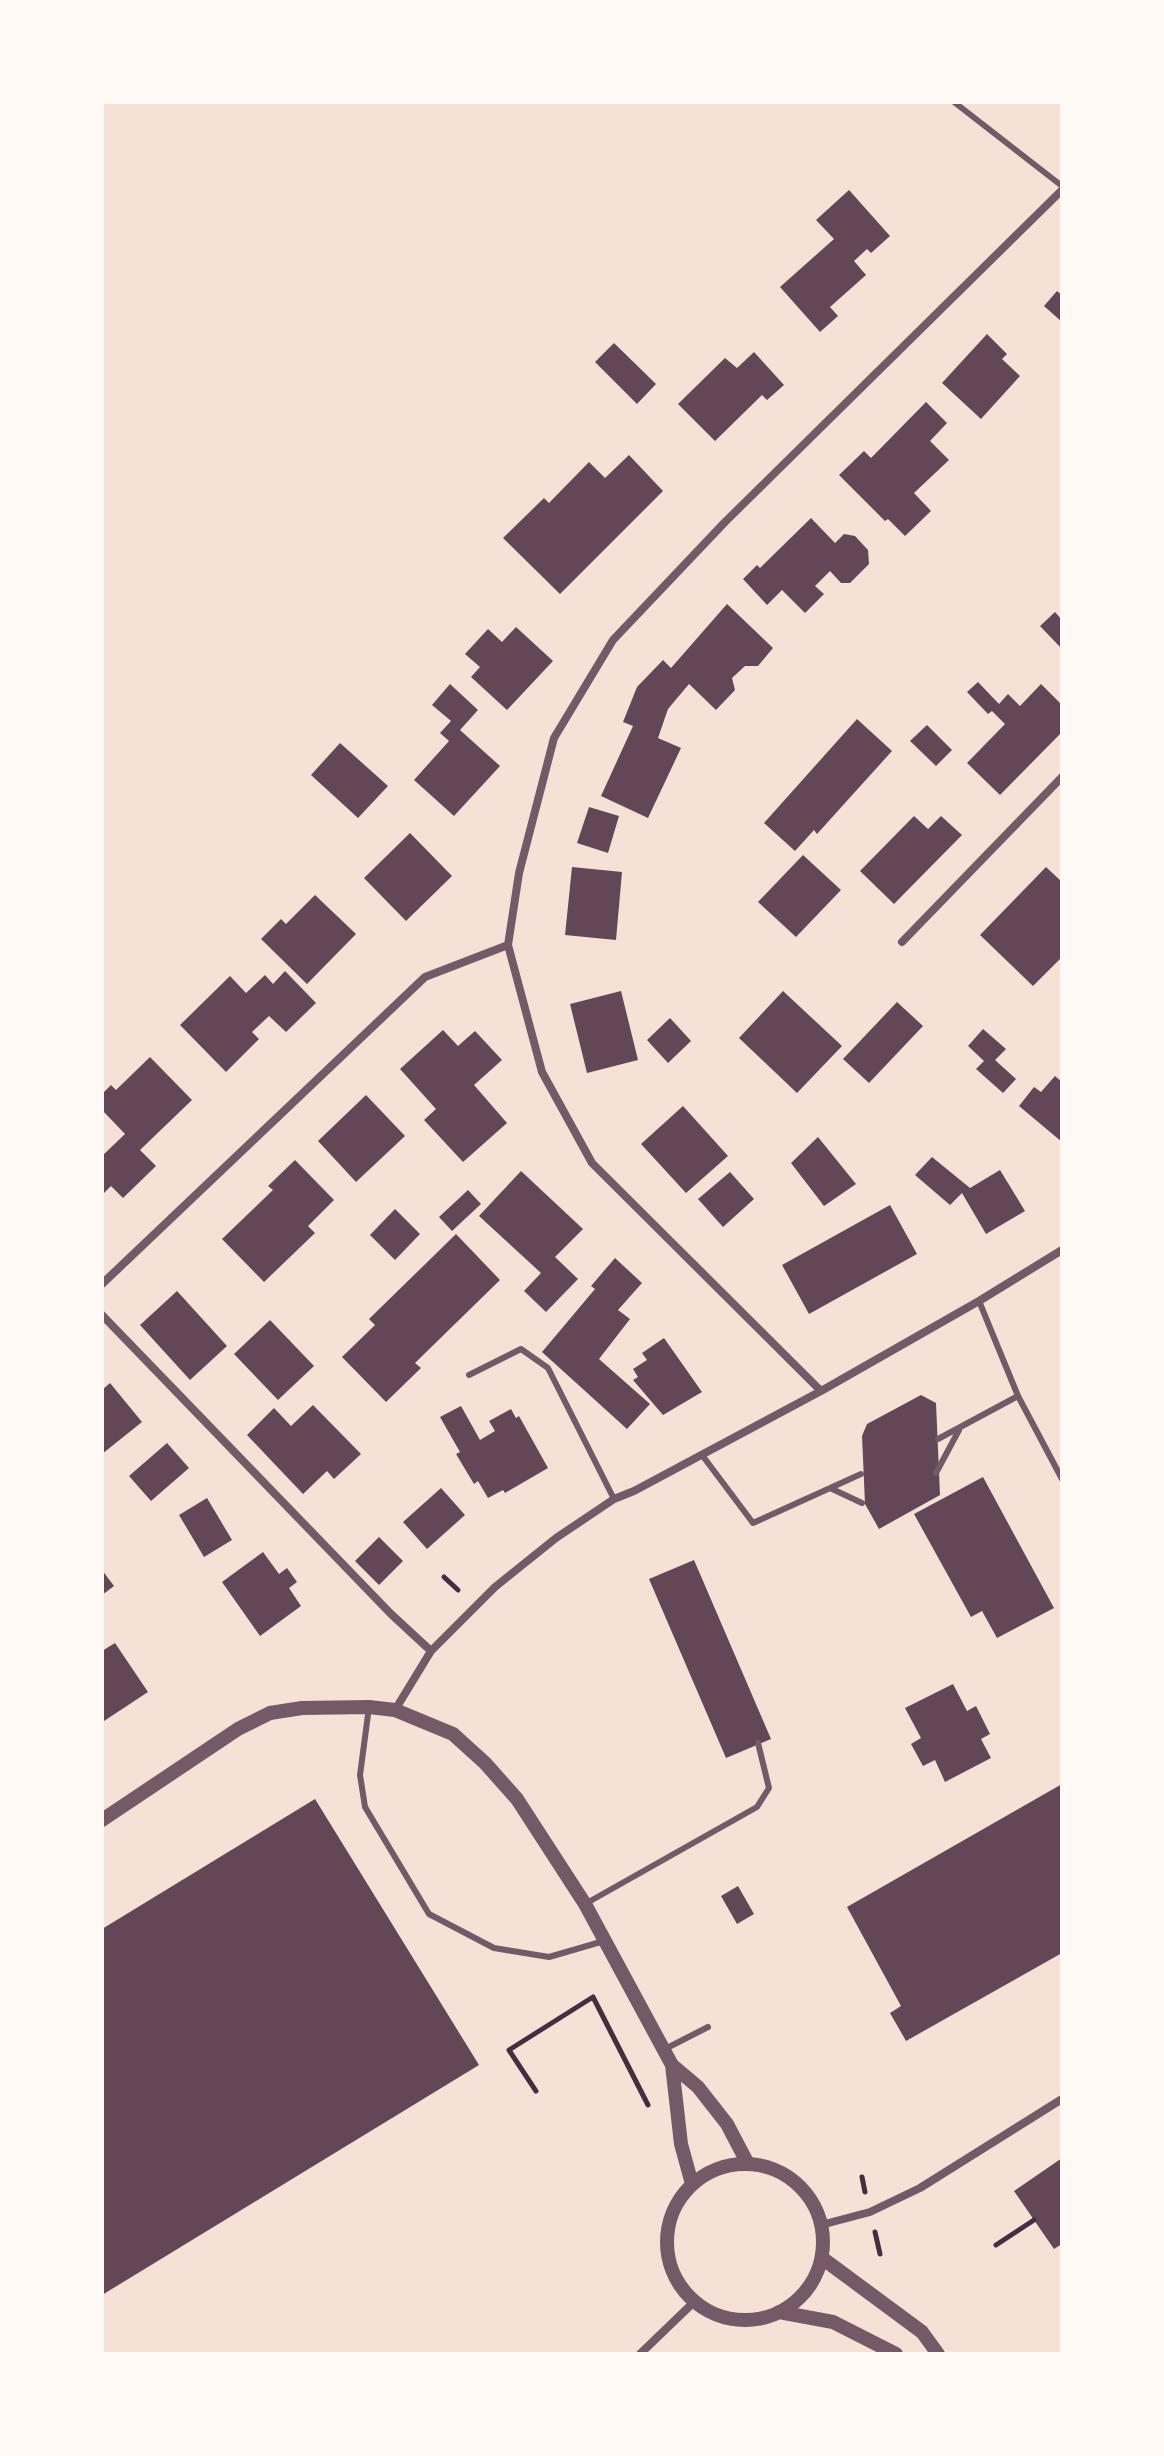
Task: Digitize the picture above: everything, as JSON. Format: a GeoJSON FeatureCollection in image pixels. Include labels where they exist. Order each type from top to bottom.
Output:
{"type":"FeatureCollection","features":[{"type":"Feature","properties":{"kind":"street"},"geometry":{"type":"LineString","coordinates":[[821,1391],[592,1163],[542,1072],[508,945],[519,873],[554,738],[613,640],[725,522],[1062,188]]}},
{"type":"Feature","properties":{"kind":"street"},"geometry":{"type":"LineString","coordinates":[[902,942],[1062,777]]}},
{"type":"Feature","properties":{"kind":"street"},"geometry":{"type":"LineString","coordinates":[[102,1284],[425,977],[508,945]]}},
{"type":"Feature","properties":{"kind":"street"},"geometry":{"type":"LineString","coordinates":[[395,1710],[431,1651],[495,1587],[556,1538],[614,1499],[821,1391],[1062,1250]]}},
{"type":"Feature","properties":{"kind":"street"},"geometry":{"type":"LineString","coordinates":[[102,1315],[391,1614],[431,1651]]}},
{"type":"Feature","properties":{"kind":"street"},"geometry":{"type":"LineString","coordinates":[[102,1820],[238,1729],[270,1713],[302,1708],[369,1707],[395,1710],[453,1734],[485,1763],[517,1799],[585,1904],[672,2065],[698,2087],[727,2124],[748,2164]]}},
{"type":"Feature","properties":{"kind":"street"},"geometry":{"type":"LineString","coordinates":[[672,2065],[681,2144],[692,2184]]}},
{"type":"Feature","properties":{"kind":"street"},"geometry":{"type":"LineString","coordinates":[[821,2225],[870,2212],[920,2188],[1062,2099]]}},
{"type":"Feature","properties":{"kind":"street"},"geometry":{"type":"LineString","coordinates":[[748,2164],[773,2169],[795,2182],[812,2201],[821,2225],[822,2258],[813,2280],[799,2299],[779,2312],[757,2319],[735,2319],[713,2313],[694,2302],[680,2285],[670,2265],[666,2243],[669,2221],[678,2201],[692,2184],[709,2172],[748,2164]]}},
{"type":"Feature","properties":{"kind":"street"},"geometry":{"type":"LineString","coordinates":[[822,2258],[922,2332],[938,2354]]}},
{"type":"Feature","properties":{"kind":"street"},"geometry":{"type":"LineString","coordinates":[[640,2354],[694,2302]]}},
{"type":"Feature","properties":{"kind":"street"},"geometry":{"type":"LineString","coordinates":[[779,2312],[833,2322],[896,2354]]}},
{"type":"Feature","properties":{"kind":"lane"},"geometry":{"type":"LineString","coordinates":[[954,102],[1062,188]]}},
{"type":"Feature","properties":{"kind":"lane"},"geometry":{"type":"LineString","coordinates":[[979,1301],[1018,1396],[1062,1479]]}},
{"type":"Feature","properties":{"kind":"lane"},"geometry":{"type":"LineString","coordinates":[[469,1375],[521,1349],[548,1368],[614,1499]]}},
{"type":"Feature","properties":{"kind":"lane"},"geometry":{"type":"LineString","coordinates":[[938,1439],[1018,1396]]}},
{"type":"Feature","properties":{"kind":"lane"},"geometry":{"type":"LineString","coordinates":[[936,1473],[960,1428]]}},
{"type":"Feature","properties":{"kind":"lane"},"geometry":{"type":"LineString","coordinates":[[702,1455],[753,1523],[861,1474]]}},
{"type":"Feature","properties":{"kind":"lane"},"geometry":{"type":"LineString","coordinates":[[830,1488],[862,1503]]}},
{"type":"Feature","properties":{"kind":"lane"},"geometry":{"type":"LineString","coordinates":[[369,1707],[360,1775],[365,1807],[429,1914],[494,1948],[549,1957],[605,1941]]}},
{"type":"Feature","properties":{"kind":"lane"},"geometry":{"type":"LineString","coordinates":[[585,1904],[757,1807],[769,1788],[758,1743]]}},
{"type":"Feature","properties":{"kind":"lane"},"geometry":{"type":"LineString","coordinates":[[663,2049],[708,2027]]}},
{"type":"Feature","properties":{"kind":"path"},"geometry":{"type":"LineString","coordinates":[[536,2091],[509,2050],[593,1997],[650,2110],[675,2099]]}},
{"type":"Feature","properties":{"kind":"path"},"geometry":{"type":"LineString","coordinates":[[996,2245],[1034,2220]]}},
{"type":"Feature","properties":{"kind":"building"},"geometry":{"type":"Polygon","coordinates":[[[849,190],[890,236],[871,253],[867,249],[854,261],[866,275],[830,307],[838,316],[820,332],[780,287],[834,239],[816,220],[849,190]]]}},
{"type":"Feature","properties":{"kind":"building"},"geometry":{"type":"Polygon","coordinates":[[[1057,291],[1062,295],[1062,322],[1044,306],[1057,291]]]}},
{"type":"Feature","properties":{"kind":"building"},"geometry":{"type":"Polygon","coordinates":[[[987,334],[1007,354],[1002,359],[1020,376],[981,419],[942,383],[987,334]]]}},
{"type":"Feature","properties":{"kind":"building"},"geometry":{"type":"Polygon","coordinates":[[[614,343],[656,384],[637,404],[595,362],[614,343]]]}},
{"type":"Feature","properties":{"kind":"building"},"geometry":{"type":"Polygon","coordinates":[[[754,352],[784,385],[767,400],[762,395],[715,441],[678,404],[725,358],[737,368],[754,352]]]}},
{"type":"Feature","properties":{"kind":"building"},"geometry":{"type":"Polygon","coordinates":[[[926,402],[947,423],[930,441],[949,460],[914,493],[931,511],[905,536],[888,519],[885,521],[839,475],[864,451],[871,458],[926,402]]]}},
{"type":"Feature","properties":{"kind":"building"},"geometry":{"type":"Polygon","coordinates":[[[629,455],[663,491],[560,594],[503,538],[544,498],[549,503],[589,462],[605,478],[629,455]]]}},
{"type":"Feature","properties":{"kind":"building"},"geometry":{"type":"Polygon","coordinates":[[[811,518],[835,543],[844,534],[855,536],[868,550],[869,564],[850,583],[841,583],[830,571],[815,586],[824,594],[805,613],[782,590],[767,605],[743,579],[757,565],[760,568],[811,518]]]}},
{"type":"Feature","properties":{"kind":"building"},"geometry":{"type":"Polygon","coordinates":[[[727,604],[773,648],[758,666],[745,666],[732,678],[735,690],[716,710],[689,684],[668,709],[658,738],[681,748],[648,818],[601,796],[633,726],[623,722],[637,687],[663,660],[671,668],[727,604]]]}},
{"type":"Feature","properties":{"kind":"building"},"geometry":{"type":"Polygon","coordinates":[[[1055,612],[1062,620],[1062,649],[1040,626],[1055,612]]]}},
{"type":"Feature","properties":{"kind":"building"},"geometry":{"type":"Polygon","coordinates":[[[516,627],[553,661],[507,710],[471,677],[480,667],[465,654],[488,629],[502,642],[516,627]]]}},
{"type":"Feature","properties":{"kind":"building"},"geometry":{"type":"Polygon","coordinates":[[[978,682],[999,704],[1008,694],[1020,706],[1041,684],[1062,705],[1062,732],[1000,795],[967,763],[1005,724],[992,711],[988,714],[967,692],[978,682]]]}},
{"type":"Feature","properties":{"kind":"building"},"geometry":{"type":"Polygon","coordinates":[[[450,684],[478,710],[460,730],[500,766],[454,816],[414,780],[449,741],[440,733],[451,721],[432,705],[450,684]]]}},
{"type":"Feature","properties":{"kind":"building"},"geometry":{"type":"Polygon","coordinates":[[[857,719],[892,751],[817,834],[814,830],[795,851],[764,823],[857,719]]]}},
{"type":"Feature","properties":{"kind":"building"},"geometry":{"type":"Polygon","coordinates":[[[927,725],[952,750],[936,766],[910,741],[927,725]]]}},
{"type":"Feature","properties":{"kind":"building"},"geometry":{"type":"Polygon","coordinates":[[[340,743],[388,786],[358,818],[311,775],[340,743]]]}},
{"type":"Feature","properties":{"kind":"building"},"geometry":{"type":"Polygon","coordinates":[[[589,807],[619,816],[608,853],[577,843],[589,807]]]}},
{"type":"Feature","properties":{"kind":"building"},"geometry":{"type":"Polygon","coordinates":[[[914,816],[928,829],[941,816],[962,835],[894,904],[860,871],[914,816]]]}},
{"type":"Feature","properties":{"kind":"building"},"geometry":{"type":"Polygon","coordinates":[[[410,833],[452,876],[406,921],[364,878],[410,833]]]}},
{"type":"Feature","properties":{"kind":"building"},"geometry":{"type":"Polygon","coordinates":[[[803,855],[841,890],[796,937],[758,902],[803,855]]]}},
{"type":"Feature","properties":{"kind":"building"},"geometry":{"type":"Polygon","coordinates":[[[572,867],[622,872],[616,940],[565,935],[572,867]]]}},
{"type":"Feature","properties":{"kind":"building"},"geometry":{"type":"Polygon","coordinates":[[[1046,867],[1062,882],[1062,957],[1033,986],[980,935],[1046,867]]]}},
{"type":"Feature","properties":{"kind":"building"},"geometry":{"type":"Polygon","coordinates":[[[315,895],[356,934],[307,984],[261,939],[281,919],[286,924],[315,895]]]}},
{"type":"Feature","properties":{"kind":"building"},"geometry":{"type":"Polygon","coordinates":[[[285,971],[316,1003],[286,1032],[269,1016],[252,1032],[259,1039],[226,1072],[180,1025],[230,976],[246,993],[265,975],[273,984],[285,971]]]}},
{"type":"Feature","properties":{"kind":"building"},"geometry":{"type":"Polygon","coordinates":[[[621,991],[638,1060],[587,1073],[570,1004],[621,991]]]}},
{"type":"Feature","properties":{"kind":"building"},"geometry":{"type":"Polygon","coordinates":[[[783,991],[842,1046],[797,1093],[739,1038],[783,991]]]}},
{"type":"Feature","properties":{"kind":"building"},"geometry":{"type":"Polygon","coordinates":[[[897,1002],[923,1026],[869,1083],[843,1059],[897,1002]]]}},
{"type":"Feature","properties":{"kind":"building"},"geometry":{"type":"Polygon","coordinates":[[[670,1018],[691,1041],[668,1063],[647,1040],[670,1018]]]}},
{"type":"Feature","properties":{"kind":"building"},"geometry":{"type":"Polygon","coordinates":[[[983,1029],[1006,1049],[995,1060],[1016,1079],[1003,1093],[976,1069],[984,1061],[968,1046],[983,1029]]]}},
{"type":"Feature","properties":{"kind":"building"},"geometry":{"type":"Polygon","coordinates":[[[443,1030],[458,1046],[475,1031],[502,1060],[474,1085],[507,1123],[463,1162],[424,1120],[436,1109],[400,1069],[443,1030]]]}},
{"type":"Feature","properties":{"kind":"building"},"geometry":{"type":"Polygon","coordinates":[[[150,1057],[192,1100],[140,1150],[156,1166],[123,1198],[111,1186],[102,1195],[102,1156],[125,1134],[102,1110],[102,1094],[111,1085],[116,1090],[150,1057]]]}},
{"type":"Feature","properties":{"kind":"building"},"geometry":{"type":"Polygon","coordinates":[[[1055,1076],[1062,1082],[1062,1142],[1019,1106],[1034,1087],[1041,1092],[1055,1076]]]}},
{"type":"Feature","properties":{"kind":"building"},"geometry":{"type":"Polygon","coordinates":[[[366,1095],[405,1136],[356,1182],[318,1141],[366,1095]]]}},
{"type":"Feature","properties":{"kind":"building"},"geometry":{"type":"Polygon","coordinates":[[[683,1106],[728,1156],[686,1193],[641,1144],[683,1106]]]}},
{"type":"Feature","properties":{"kind":"building"},"geometry":{"type":"Polygon","coordinates":[[[818,1137],[856,1184],[824,1206],[791,1163],[818,1137]]]}},
{"type":"Feature","properties":{"kind":"building"},"geometry":{"type":"Polygon","coordinates":[[[932,1157],[970,1188],[1000,1170],[1025,1211],[986,1234],[962,1193],[950,1205],[915,1175],[932,1157]]]}},
{"type":"Feature","properties":{"kind":"building"},"geometry":{"type":"Polygon","coordinates":[[[295,1160],[334,1200],[308,1226],[315,1233],[264,1282],[222,1239],[273,1190],[268,1186],[295,1160]]]}},
{"type":"Feature","properties":{"kind":"building"},"geometry":{"type":"Polygon","coordinates":[[[521,1171],[583,1229],[555,1257],[578,1279],[546,1312],[524,1291],[541,1273],[479,1216],[521,1171]]]}},
{"type":"Feature","properties":{"kind":"building"},"geometry":{"type":"Polygon","coordinates":[[[730,1172],[754,1199],[723,1227],[698,1199],[730,1172]]]}},
{"type":"Feature","properties":{"kind":"building"},"geometry":{"type":"Polygon","coordinates":[[[468,1190],[481,1204],[452,1231],[439,1217],[468,1190]]]}},
{"type":"Feature","properties":{"kind":"building"},"geometry":{"type":"Polygon","coordinates":[[[890,1205],[917,1254],[809,1314],[782,1265],[890,1205]]]}},
{"type":"Feature","properties":{"kind":"building"},"geometry":{"type":"Polygon","coordinates":[[[395,1209],[420,1234],[395,1260],[370,1235],[395,1209]]]}},
{"type":"Feature","properties":{"kind":"building"},"geometry":{"type":"Polygon","coordinates":[[[456,1234],[500,1280],[415,1363],[421,1368],[386,1402],[342,1357],[375,1325],[369,1319],[456,1234]]]}},
{"type":"Feature","properties":{"kind":"building"},"geometry":{"type":"Polygon","coordinates":[[[615,1258],[642,1283],[618,1310],[630,1319],[599,1359],[650,1404],[627,1429],[542,1352],[595,1289],[591,1286],[615,1258]]]}},
{"type":"Feature","properties":{"kind":"building"},"geometry":{"type":"Polygon","coordinates":[[[177,1291],[227,1346],[190,1380],[140,1325],[177,1291]]]}},
{"type":"Feature","properties":{"kind":"building"},"geometry":{"type":"Polygon","coordinates":[[[270,1320],[314,1366],[278,1400],[234,1354],[270,1320]]]}},
{"type":"Feature","properties":{"kind":"building"},"geometry":{"type":"Polygon","coordinates":[[[664,1338],[702,1392],[663,1415],[633,1380],[638,1377],[633,1369],[647,1360],[642,1353],[664,1338]]]}},
{"type":"Feature","properties":{"kind":"building"},"geometry":{"type":"Polygon","coordinates":[[[110,1383],[142,1422],[102,1454],[102,1390],[110,1383]]]}},
{"type":"Feature","properties":{"kind":"building"},"geometry":{"type":"Polygon","coordinates":[[[921,1395],[936,1403],[940,1495],[879,1529],[865,1504],[862,1436],[867,1424],[921,1395]]]}},
{"type":"Feature","properties":{"kind":"building"},"geometry":{"type":"Polygon","coordinates":[[[313,1405],[361,1454],[334,1479],[327,1471],[303,1494],[247,1435],[274,1408],[291,1426],[313,1405]]]}},
{"type":"Feature","properties":{"kind":"building"},"geometry":{"type":"Polygon","coordinates":[[[461,1406],[480,1440],[495,1431],[489,1421],[511,1409],[516,1418],[519,1416],[548,1468],[505,1493],[503,1490],[488,1498],[478,1481],[474,1484],[456,1454],[460,1452],[440,1417],[461,1406]]]}},
{"type":"Feature","properties":{"kind":"building"},"geometry":{"type":"Polygon","coordinates":[[[167,1443],[189,1468],[151,1501],[129,1476],[167,1443]]]}},
{"type":"Feature","properties":{"kind":"building"},"geometry":{"type":"Polygon","coordinates":[[[983,1477],[1054,1608],[997,1638],[982,1611],[971,1617],[914,1514],[983,1477]]]}},
{"type":"Feature","properties":{"kind":"building"},"geometry":{"type":"Polygon","coordinates":[[[441,1488],[465,1515],[427,1549],[403,1522],[441,1488]]]}},
{"type":"Feature","properties":{"kind":"building"},"geometry":{"type":"Polygon","coordinates":[[[207,1498],[232,1540],[204,1557],[179,1515],[207,1498]]]}},
{"type":"Feature","properties":{"kind":"building"},"geometry":{"type":"Polygon","coordinates":[[[379,1537],[403,1561],[379,1585],[355,1561],[379,1537]]]}},
{"type":"Feature","properties":{"kind":"building"},"geometry":{"type":"Polygon","coordinates":[[[263,1552],[279,1574],[287,1568],[297,1582],[289,1588],[301,1606],[260,1636],[222,1582],[263,1552]]]}},
{"type":"Feature","properties":{"kind":"building"},"geometry":{"type":"Polygon","coordinates":[[[694,1560],[771,1739],[726,1758],[649,1579],[694,1560]]]}},
{"type":"Feature","properties":{"kind":"building"},"geometry":{"type":"Polygon","coordinates":[[[102,1570],[114,1586],[102,1595],[102,1570]]]}},
{"type":"Feature","properties":{"kind":"building"},"geometry":{"type":"Polygon","coordinates":[[[115,1643],[148,1692],[104,1721],[102,1651],[115,1643]]]}},
{"type":"Feature","properties":{"kind":"building"},"geometry":{"type":"Polygon","coordinates":[[[953,1684],[967,1711],[976,1706],[990,1734],[981,1739],[991,1758],[945,1782],[935,1760],[923,1766],[911,1744],[921,1738],[905,1708],[953,1684]]]}},
{"type":"Feature","properties":{"kind":"building"},"geometry":{"type":"Polygon","coordinates":[[[1062,1784],[1062,1953],[906,2041],[890,2013],[901,2006],[847,1907],[1062,1784]]]}},
{"type":"Feature","properties":{"kind":"building"},"geometry":{"type":"Polygon","coordinates":[[[315,1799],[479,2065],[102,2295],[102,1929],[315,1799]]]}},
{"type":"Feature","properties":{"kind":"building"},"geometry":{"type":"Polygon","coordinates":[[[738,1886],[754,1914],[737,1924],[721,1896],[738,1886]]]}},
{"type":"Feature","properties":{"kind":"building"},"geometry":{"type":"Polygon","coordinates":[[[1062,2158],[1062,2244],[1054,2249],[1014,2191],[1062,2158]]]}}]}
